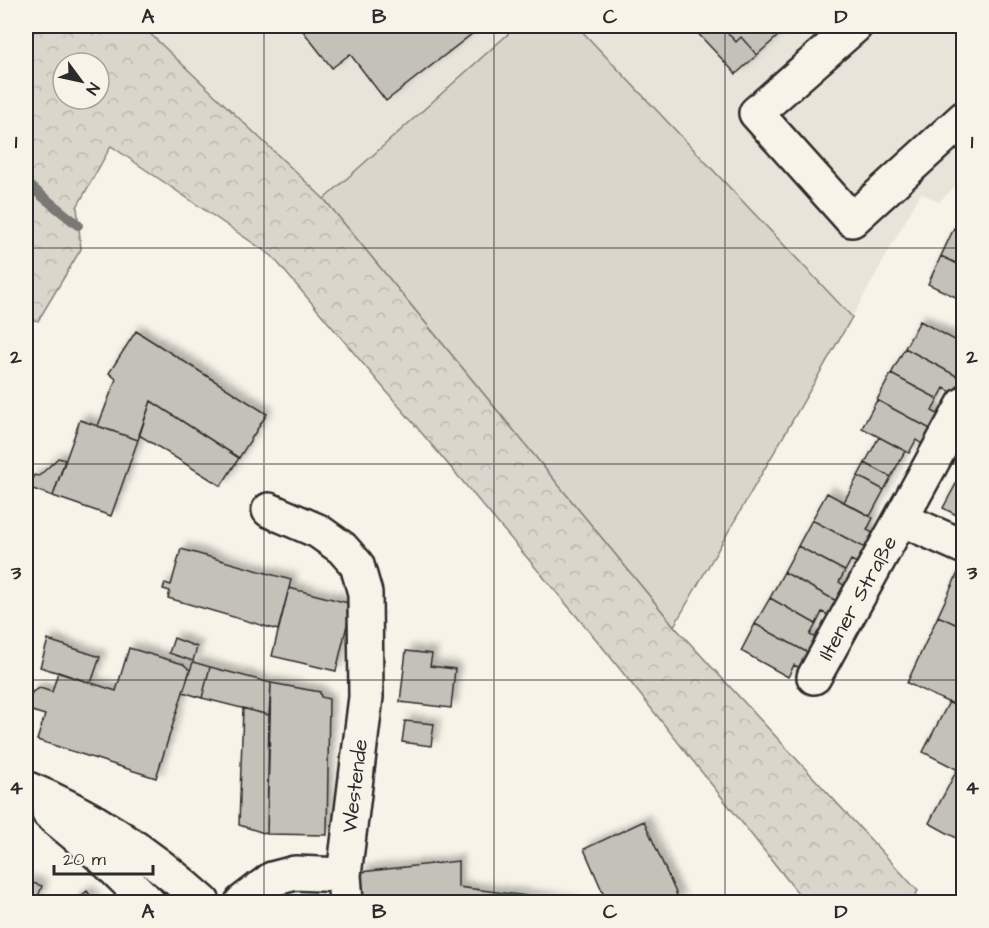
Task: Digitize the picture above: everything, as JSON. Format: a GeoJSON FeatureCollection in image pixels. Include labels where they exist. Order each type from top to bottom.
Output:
{"type":"FeatureCollection","features":[{"type":"Feature","properties":{"kind":"main road"},"geometry":{"type":"LineString","coordinates":[[855,26],[756,113],[852,220],[963,118]]}},
{"type":"Feature","properties":{"kind":"main road","name":"Iltener Straße"},"geometry":{"type":"LineString","coordinates":[[814,677],[963,404]]}},
{"type":"Feature","properties":{"kind":"main road","name":"Westende"},"geometry":{"type":"LineString","coordinates":[[242,903],[272,879],[295,873],[345,889],[366,697],[365,593],[357,565],[342,548],[318,531],[269,510]]}},
{"type":"Feature","properties":{"kind":"main road","name":"Iltener Straße"},"geometry":{"type":"LineString","coordinates":[[901,519],[963,547]]}},
{"type":"Feature","properties":{"kind":"main road"},"geometry":{"type":"LineString","coordinates":[[26,788],[92,819],[136,846],[203,903]]}},
{"type":"Feature","properties":{"kind":"main road"},"geometry":{"type":"LineString","coordinates":[[26,796],[102,857],[148,903]]}},
{"type":"Feature","properties":{"kind":"shaded area"},"geometry":{"type":"Polygon","coordinates":[[[142,26],[517,26],[324,199],[142,26]]]}},
{"type":"Feature","properties":{"kind":"shaded area"},"geometry":{"type":"Polygon","coordinates":[[[577,26],[963,26],[963,179],[939,202],[921,193],[852,317],[577,26]]]}},
{"type":"Feature","properties":{"kind":"green space"},"geometry":{"type":"Polygon","coordinates":[[[26,26],[142,26],[324,199],[674,626],[918,891],[911,902],[805,902],[600,644],[272,256],[111,146],[77,207],[81,249],[38,321],[26,318],[26,26]]]}},
{"type":"Feature","properties":{"kind":"green space"},"geometry":{"type":"Polygon","coordinates":[[[517,26],[577,26],[852,317],[674,626],[324,199],[517,26]]]}},
{"type":"Feature","properties":{"kind":"building"},"geometry":{"type":"Polygon","coordinates":[[[299,26],[468,26],[473,33],[386,101],[350,54],[332,68],[299,26]]]}},
{"type":"Feature","properties":{"kind":"building"},"geometry":{"type":"Polygon","coordinates":[[[691,26],[721,26],[736,42],[741,37],[757,55],[736,74],[691,26]]]}},
{"type":"Feature","properties":{"kind":"building"},"geometry":{"type":"Polygon","coordinates":[[[721,26],[789,26],[757,55],[741,37],[736,42],[721,26]]]}},
{"type":"Feature","properties":{"kind":"building"},"geometry":{"type":"Polygon","coordinates":[[[954,228],[964,233],[964,267],[941,256],[954,228]]]}},
{"type":"Feature","properties":{"kind":"building"},"geometry":{"type":"Polygon","coordinates":[[[941,256],[964,267],[964,301],[928,284],[941,256]]]}},
{"type":"Feature","properties":{"kind":"building"},"geometry":{"type":"Polygon","coordinates":[[[920,321],[964,345],[960,358],[964,360],[962,379],[905,348],[920,321]]]}},
{"type":"Feature","properties":{"kind":"building"},"geometry":{"type":"Polygon","coordinates":[[[136,331],[267,414],[239,458],[151,401],[138,440],[98,426],[116,379],[109,373],[136,331]]]}},
{"type":"Feature","properties":{"kind":"building"},"geometry":{"type":"Polygon","coordinates":[[[905,348],[962,379],[953,393],[944,388],[938,399],[891,374],[905,348]]]}},
{"type":"Feature","properties":{"kind":"building"},"geometry":{"type":"Polygon","coordinates":[[[891,374],[938,399],[932,411],[941,416],[934,431],[877,400],[891,374]]]}},
{"type":"Feature","properties":{"kind":"building"},"geometry":{"type":"Polygon","coordinates":[[[877,400],[934,431],[925,446],[916,440],[909,453],[862,428],[877,400]]]}},
{"type":"Feature","properties":{"kind":"building"},"geometry":{"type":"Polygon","coordinates":[[[151,401],[239,458],[221,486],[139,435],[151,401]]]}},
{"type":"Feature","properties":{"kind":"building"},"geometry":{"type":"Polygon","coordinates":[[[80,420],[138,440],[111,516],[53,496],[80,420]]]}},
{"type":"Feature","properties":{"kind":"building"},"geometry":{"type":"Polygon","coordinates":[[[879,437],[905,451],[891,477],[865,463],[879,437]]]}},
{"type":"Feature","properties":{"kind":"building"},"geometry":{"type":"Polygon","coordinates":[[[58,458],[65,460],[53,496],[30,488],[34,475],[39,476],[58,458]]]}},
{"type":"Feature","properties":{"kind":"building"},"geometry":{"type":"Polygon","coordinates":[[[865,463],[891,477],[884,490],[858,476],[865,463]]]}},
{"type":"Feature","properties":{"kind":"building"},"geometry":{"type":"Polygon","coordinates":[[[964,469],[964,486],[957,482],[964,469]]]}},
{"type":"Feature","properties":{"kind":"building"},"geometry":{"type":"Polygon","coordinates":[[[858,476],[884,490],[870,516],[844,502],[858,476]]]}},
{"type":"Feature","properties":{"kind":"building"},"geometry":{"type":"Polygon","coordinates":[[[957,482],[964,486],[964,519],[943,508],[957,482]]]}},
{"type":"Feature","properties":{"kind":"building"},"geometry":{"type":"Polygon","coordinates":[[[827,493],[873,518],[867,530],[877,535],[869,550],[812,520],[827,493]]]}},
{"type":"Feature","properties":{"kind":"building"},"geometry":{"type":"Polygon","coordinates":[[[812,520],[869,550],[861,565],[851,560],[845,571],[798,546],[812,520]]]}},
{"type":"Feature","properties":{"kind":"building"},"geometry":{"type":"Polygon","coordinates":[[[798,546],[845,571],[839,582],[848,588],[840,603],[784,572],[798,546]]]}},
{"type":"Feature","properties":{"kind":"building"},"geometry":{"type":"Polygon","coordinates":[[[181,549],[291,580],[278,630],[168,598],[170,591],[163,589],[165,583],[171,585],[181,549]]]}},
{"type":"Feature","properties":{"kind":"building"},"geometry":{"type":"Polygon","coordinates":[[[964,564],[964,628],[938,616],[964,564]]]}},
{"type":"Feature","properties":{"kind":"building"},"geometry":{"type":"Polygon","coordinates":[[[784,572],[840,603],[832,617],[822,612],[816,624],[770,598],[784,572]]]}},
{"type":"Feature","properties":{"kind":"building"},"geometry":{"type":"Polygon","coordinates":[[[289,588],[352,604],[336,671],[272,656],[289,588]]]}},
{"type":"Feature","properties":{"kind":"building"},"geometry":{"type":"Polygon","coordinates":[[[770,598],[816,624],[810,635],[820,640],[812,655],[755,624],[770,598]]]}},
{"type":"Feature","properties":{"kind":"building"},"geometry":{"type":"Polygon","coordinates":[[[938,616],[964,628],[964,695],[958,707],[907,683],[938,616]]]}},
{"type":"Feature","properties":{"kind":"building"},"geometry":{"type":"Polygon","coordinates":[[[755,624],[812,655],[804,670],[794,665],[788,677],[741,651],[755,624]]]}},
{"type":"Feature","properties":{"kind":"building"},"geometry":{"type":"Polygon","coordinates":[[[174,638],[197,647],[193,661],[169,653],[174,638]]]}},
{"type":"Feature","properties":{"kind":"building"},"geometry":{"type":"Polygon","coordinates":[[[48,640],[100,657],[91,683],[40,667],[48,640]]]}},
{"type":"Feature","properties":{"kind":"building"},"geometry":{"type":"Polygon","coordinates":[[[129,648],[183,664],[190,670],[156,778],[37,740],[45,715],[32,711],[28,704],[32,692],[40,688],[52,692],[58,672],[116,691],[129,648]]]}},
{"type":"Feature","properties":{"kind":"building"},"geometry":{"type":"Polygon","coordinates":[[[406,651],[432,654],[430,666],[455,669],[451,708],[400,702],[406,651]]]}},
{"type":"Feature","properties":{"kind":"building"},"geometry":{"type":"Polygon","coordinates":[[[193,662],[210,667],[202,698],[183,692],[193,662]]]}},
{"type":"Feature","properties":{"kind":"building"},"geometry":{"type":"Polygon","coordinates":[[[210,667],[271,683],[269,715],[202,698],[210,667]]]}},
{"type":"Feature","properties":{"kind":"building"},"geometry":{"type":"Polygon","coordinates":[[[271,683],[320,692],[321,697],[329,699],[327,835],[267,834],[271,683]]]}},
{"type":"Feature","properties":{"kind":"building"},"geometry":{"type":"Polygon","coordinates":[[[949,702],[964,709],[964,773],[923,752],[949,702]]]}},
{"type":"Feature","properties":{"kind":"building"},"geometry":{"type":"Polygon","coordinates":[[[243,708],[269,715],[267,834],[239,825],[243,708]]]}},
{"type":"Feature","properties":{"kind":"building"},"geometry":{"type":"Polygon","coordinates":[[[405,721],[434,724],[431,746],[402,742],[405,721]]]}},
{"type":"Feature","properties":{"kind":"building"},"geometry":{"type":"Polygon","coordinates":[[[957,770],[964,773],[964,833],[960,840],[929,823],[957,770]]]}},
{"type":"Feature","properties":{"kind":"building"},"geometry":{"type":"Polygon","coordinates":[[[644,821],[680,902],[607,902],[584,849],[644,821]]]}},
{"type":"Feature","properties":{"kind":"building"},"geometry":{"type":"Polygon","coordinates":[[[458,861],[458,887],[574,902],[364,902],[361,872],[458,861]]]}},
{"type":"Feature","properties":{"kind":"building"},"geometry":{"type":"Polygon","coordinates":[[[26,881],[42,886],[36,902],[26,902],[26,881]]]}},
{"type":"Feature","properties":{"kind":"building"},"geometry":{"type":"Polygon","coordinates":[[[87,891],[95,902],[73,902],[87,891]]]}},
{"type":"Feature","properties":{"kind":"waterway"},"geometry":{"type":"LineString","coordinates":[[26,183],[78,225]]}}]}
